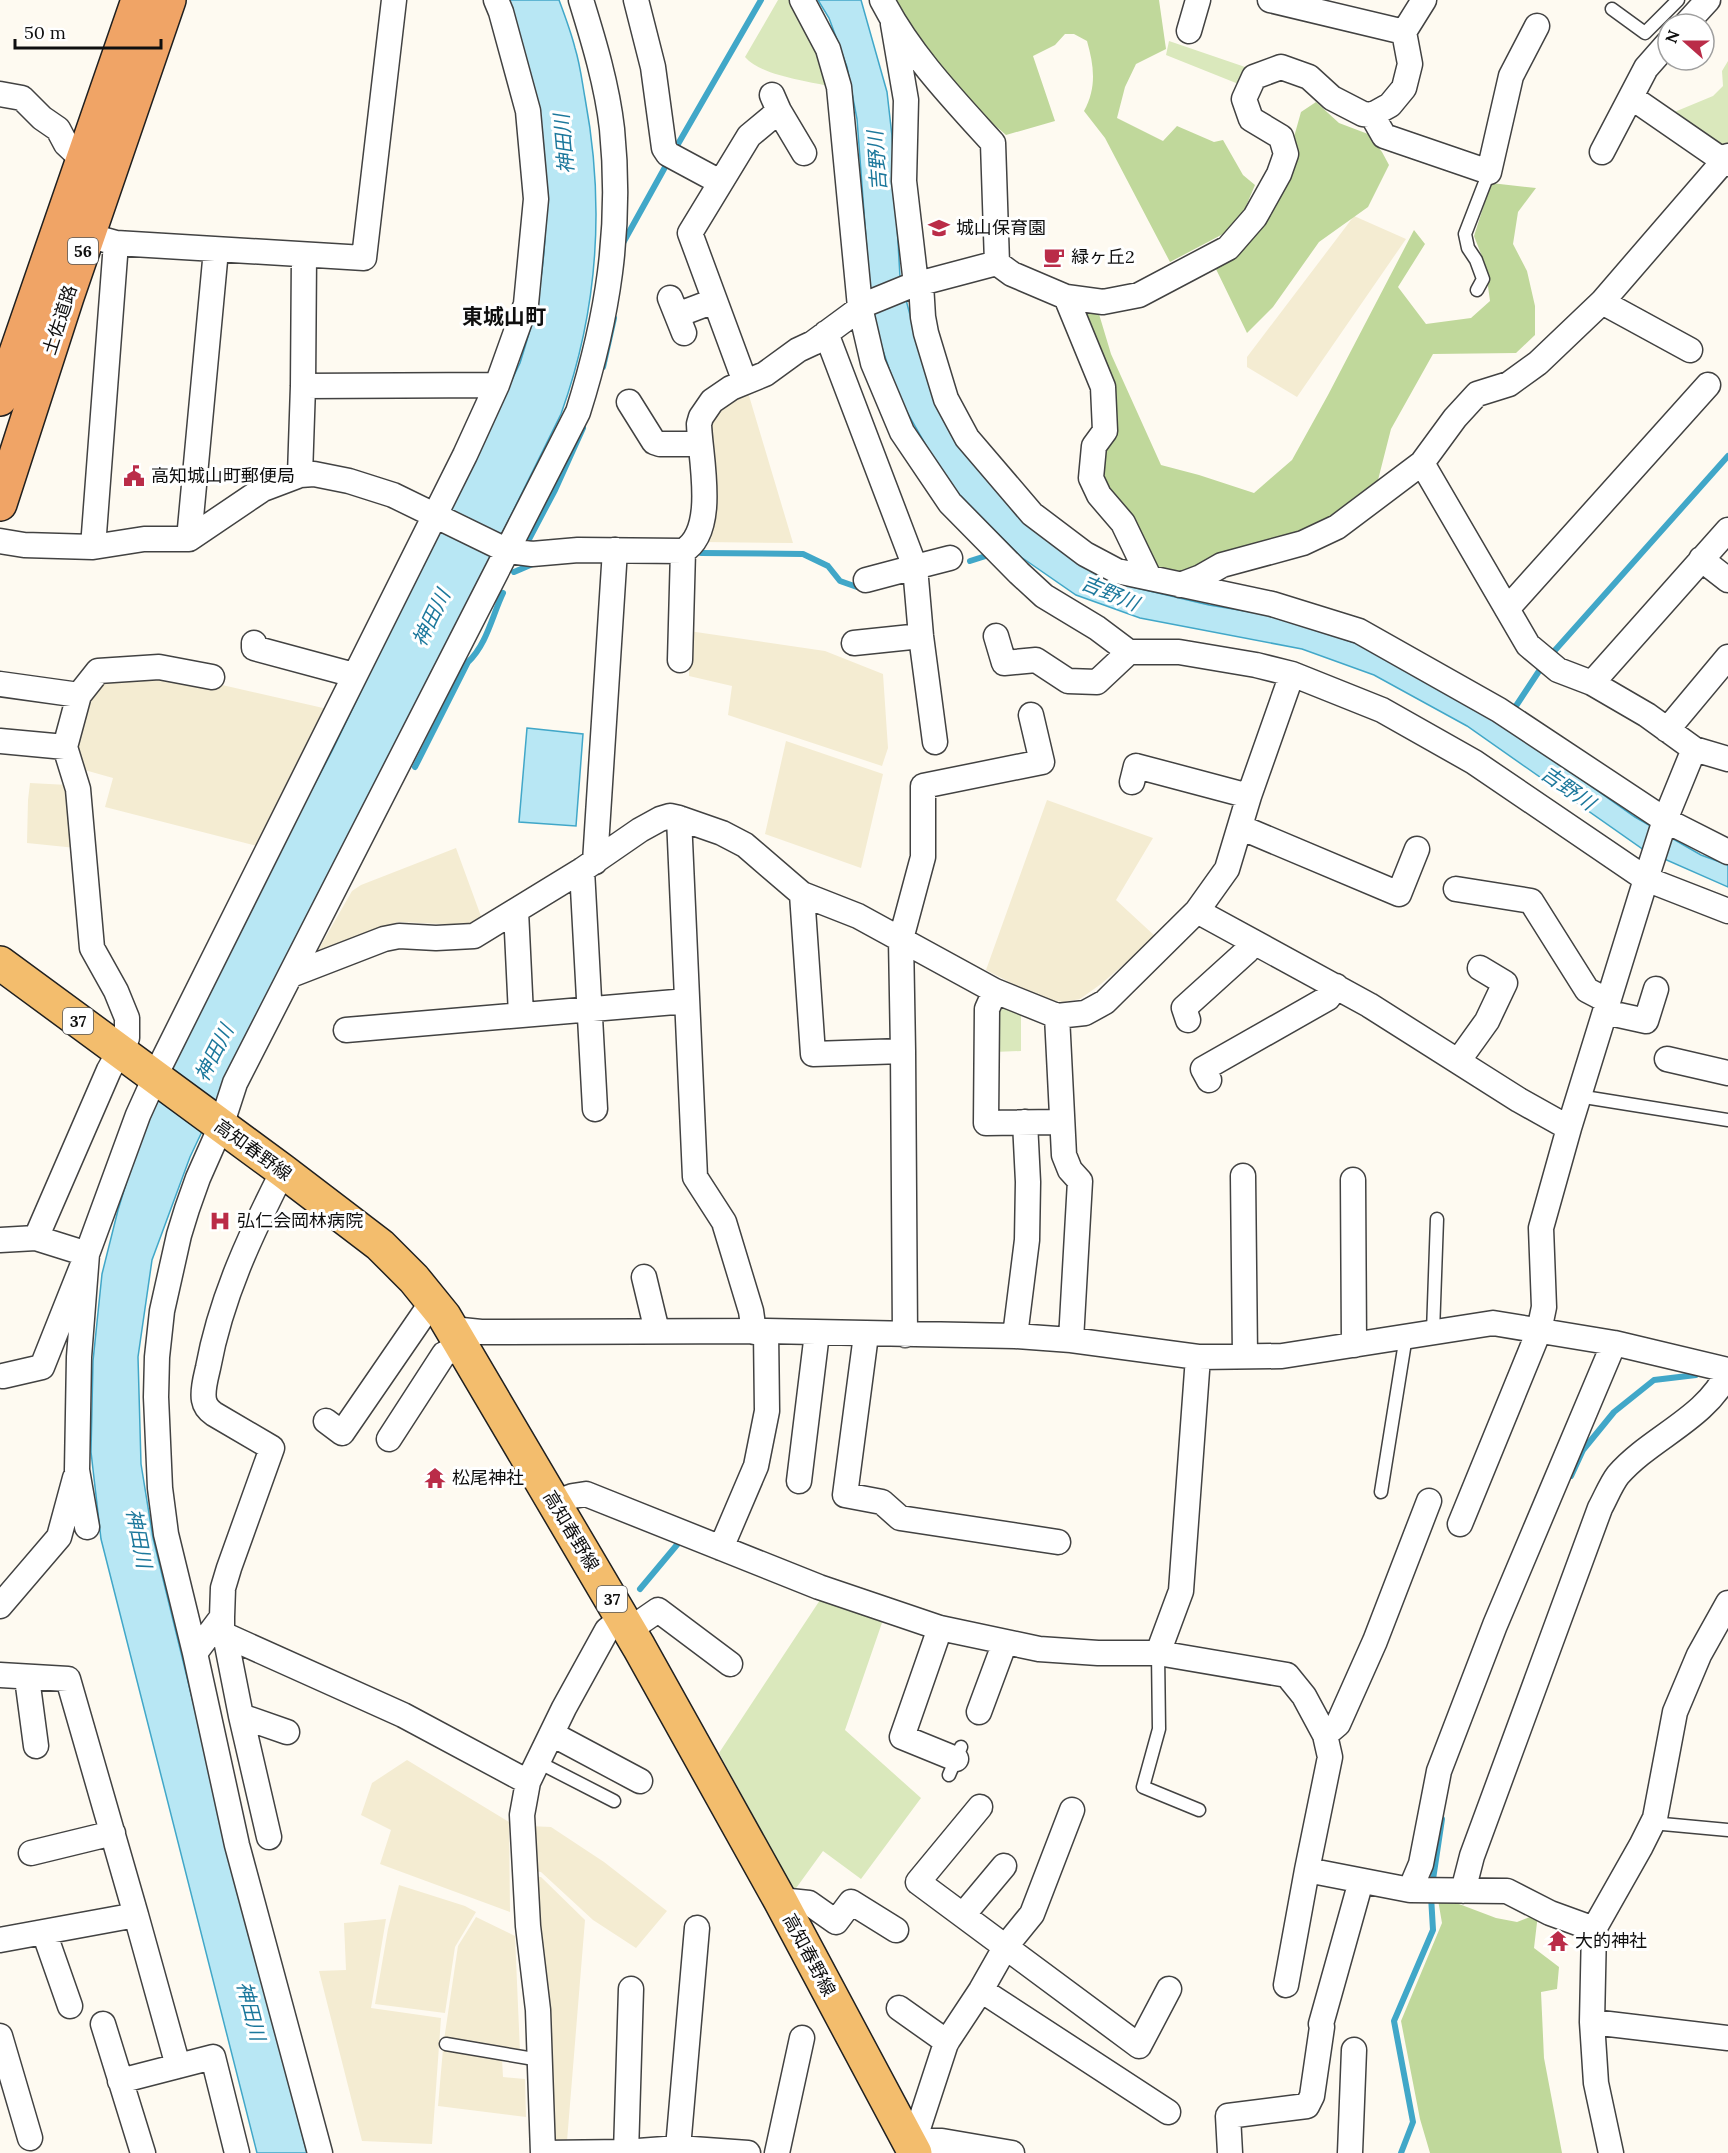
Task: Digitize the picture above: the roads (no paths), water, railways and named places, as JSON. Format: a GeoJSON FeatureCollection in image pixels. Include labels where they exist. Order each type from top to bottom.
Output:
{"type":"FeatureCollection","features":[{"type":"Feature","properties":{"kind":"highway","name":"土佐道路"},"geometry":{"type":"LineString","coordinates":[[0,399],[88,235],[83,160],[138,0]]}},
{"type":"Feature","properties":{"kind":"highway","name":"土佐道路"},"geometry":{"type":"LineString","coordinates":[[0,504],[88,235],[169,0]]}},
{"type":"Feature","properties":{"kind":"main road","name":"高知春野線"},"geometry":{"type":"LineString","coordinates":[[0,963],[380,1245],[414,1279],[432,1302],[457,1338],[626,1624],[780,1900],[913,2150]]}},
{"type":"Feature","properties":{"kind":"street"},"geometry":{"type":"LineString","coordinates":[[93,547],[88,235],[216,250],[364,258],[394,0]]}},
{"type":"Feature","properties":{"kind":"street"},"geometry":{"type":"LineString","coordinates":[[42,1366],[87,1254],[138,1115],[354,675],[438,517],[497,385],[526,304],[536,199],[528,111],[496,0]]}},
{"type":"Feature","properties":{"kind":"street"},"geometry":{"type":"LineString","coordinates":[[320,2153],[237,1845],[166,1534],[160,1488],[157,1408],[157,1357],[162,1311],[179,1235],[198,1178],[235,1083],[504,550],[578,412],[593,366],[610,283],[615,223],[612,128],[595,47],[581,0]]}},
{"type":"Feature","properties":{"kind":"street"},"geometry":{"type":"LineString","coordinates":[[636,0],[653,67],[664,148],[672,156],[720,182]]}},
{"type":"Feature","properties":{"kind":"street"},"geometry":{"type":"LineString","coordinates":[[802,0],[828,49],[839,87],[863,306],[873,363],[902,432],[950,503],[1044,596],[1096,628],[1129,652],[1179,652],[1256,665],[1292,674],[1382,710],[1474,762],[1648,872],[1728,911]]}},
{"type":"Feature","properties":{"kind":"street"},"geometry":{"type":"LineString","coordinates":[[882,0],[893,21],[961,108],[993,143],[996,263]]}},
{"type":"Feature","properties":{"kind":"street"},"geometry":{"type":"LineString","coordinates":[[1189,31],[1198,0]]}},
{"type":"Feature","properties":{"kind":"street"},"geometry":{"type":"LineString","coordinates":[[1270,0],[1370,11],[1404,32]]}},
{"type":"Feature","properties":{"kind":"street"},"geometry":{"type":"LineString","coordinates":[[0,541],[24,545],[93,547],[144,539],[189,539],[262,489],[300,475],[314,474],[349,481],[393,495],[504,550],[532,554],[558,551],[683,551],[691,546],[702,524],[704,513],[700,444],[701,417],[708,405],[731,388],[765,374],[798,350],[813,344],[863,306],[916,285],[996,263],[1012,274],[1066,297],[1103,302],[1139,295],[1228,248],[1255,217],[1279,174],[1286,154],[1281,136],[1251,119],[1244,99],[1254,77],[1281,67],[1309,77],[1332,98],[1363,114],[1371,115],[1390,105],[1404,88],[1410,64],[1404,32],[1424,0]]}},
{"type":"Feature","properties":{"kind":"street"},"geometry":{"type":"LineString","coordinates":[[1697,12],[1708,0]]}},
{"type":"Feature","properties":{"kind":"street"},"geometry":{"type":"LineString","coordinates":[[893,21],[906,100],[904,181],[916,285],[926,333],[946,399],[967,438],[1032,514],[1085,554],[1117,571],[1272,604],[1359,631],[1508,716],[1664,824],[1728,852]]}},
{"type":"Feature","properties":{"kind":"street"},"geometry":{"type":"LineString","coordinates":[[1371,115],[1384,136],[1489,172],[1511,76],[1538,26]]}},
{"type":"Feature","properties":{"kind":"street"},"geometry":{"type":"LineString","coordinates":[[1602,152],[1646,68],[1656,57]]}},
{"type":"Feature","properties":{"kind":"street"},"geometry":{"type":"LineString","coordinates":[[0,94],[22,98],[42,118],[58,129],[66,144],[83,160]]}},
{"type":"Feature","properties":{"kind":"street"},"geometry":{"type":"LineString","coordinates":[[1180,585],[1222,566],[1303,543],[1337,527],[1422,463],[1455,417],[1477,394],[1509,384],[1538,363],[1602,302],[1727,160],[1630,97]]}},
{"type":"Feature","properties":{"kind":"street"},"geometry":{"type":"LineString","coordinates":[[745,382],[690,233],[749,136],[776,103],[804,153]]}},
{"type":"Feature","properties":{"kind":"street"},"geometry":{"type":"LineString","coordinates":[[189,539],[216,250]]}},
{"type":"Feature","properties":{"kind":"street"},"geometry":{"type":"LineString","coordinates":[[300,475],[304,255]]}},
{"type":"Feature","properties":{"kind":"street"},"geometry":{"type":"LineString","coordinates":[[1066,297],[1103,387],[1105,431],[1094,446],[1091,478],[1099,495],[1124,523],[1149,577]]}},
{"type":"Feature","properties":{"kind":"street"},"geometry":{"type":"LineString","coordinates":[[677,315],[714,300]]}},
{"type":"Feature","properties":{"kind":"street"},"geometry":{"type":"LineString","coordinates":[[1602,302],[1690,350]]}},
{"type":"Feature","properties":{"kind":"street"},"geometry":{"type":"LineString","coordinates":[[826,333],[915,567],[921,636],[935,742]]}},
{"type":"Feature","properties":{"kind":"street"},"geometry":{"type":"LineString","coordinates":[[303,386],[497,385]]}},
{"type":"Feature","properties":{"kind":"street"},"geometry":{"type":"LineString","coordinates":[[1507,609],[1708,385]]}},
{"type":"Feature","properties":{"kind":"street"},"geometry":{"type":"LineString","coordinates":[[629,402],[654,442],[700,444]]}},
{"type":"Feature","properties":{"kind":"street"},"geometry":{"type":"LineString","coordinates":[[1422,463],[1528,645],[1558,670],[1592,683],[1647,715],[1694,749],[1728,759]]}},
{"type":"Feature","properties":{"kind":"street"},"geometry":{"type":"LineString","coordinates":[[1592,683],[1728,531]]}},
{"type":"Feature","properties":{"kind":"street"},"geometry":{"type":"LineString","coordinates":[[595,1109],[589,866],[615,550]]}},
{"type":"Feature","properties":{"kind":"street"},"geometry":{"type":"LineString","coordinates":[[680,660],[683,551]]}},
{"type":"Feature","properties":{"kind":"street"},"geometry":{"type":"LineString","coordinates":[[866,580],[950,558]]}},
{"type":"Feature","properties":{"kind":"street"},"geometry":{"type":"LineString","coordinates":[[1701,559],[1728,580]]}},
{"type":"Feature","properties":{"kind":"street"},"geometry":{"type":"LineString","coordinates":[[854,643],[921,636]]}},
{"type":"Feature","properties":{"kind":"street"},"geometry":{"type":"LineString","coordinates":[[996,636],[1004,663],[1036,660],[1068,681],[1097,682],[1129,652]]}},
{"type":"Feature","properties":{"kind":"street"},"geometry":{"type":"LineString","coordinates":[[254,643],[254,648],[354,675]]}},
{"type":"Feature","properties":{"kind":"street"},"geometry":{"type":"LineString","coordinates":[[1667,730],[1728,657]]}},
{"type":"Feature","properties":{"kind":"street"},"geometry":{"type":"LineString","coordinates":[[36,1238],[127,1038],[127,1018],[116,991],[92,948],[78,789],[65,747],[79,695],[98,671],[159,667],[212,677]]}},
{"type":"Feature","properties":{"kind":"street"},"geometry":{"type":"LineString","coordinates":[[291,975],[384,939],[399,936],[436,938],[474,936],[589,866],[660,819],[670,816],[722,833],[745,845],[802,894],[858,915],[995,991],[1057,1016],[1085,1013],[1105,1002],[1197,911],[1227,869],[1249,796],[1292,674]]}},
{"type":"Feature","properties":{"kind":"street"},"geometry":{"type":"LineString","coordinates":[[0,684],[79,695]]}},
{"type":"Feature","properties":{"kind":"street"},"geometry":{"type":"LineString","coordinates":[[905,1335],[901,939],[923,857],[923,786],[1042,762],[1031,715]]}},
{"type":"Feature","properties":{"kind":"street"},"geometry":{"type":"LineString","coordinates":[[0,741],[65,747]]}},
{"type":"Feature","properties":{"kind":"street"},"geometry":{"type":"LineString","coordinates":[[1460,1524],[1539,1331],[1544,1307],[1541,1228],[1578,1096],[1648,872],[1664,824],[1694,749]]}},
{"type":"Feature","properties":{"kind":"street"},"geometry":{"type":"LineString","coordinates":[[1132,782],[1136,766],[1249,796]]}},
{"type":"Feature","properties":{"kind":"street"},"geometry":{"type":"LineString","coordinates":[[679,818],[695,1177],[724,1222],[751,1311],[760,1332],[767,1411],[756,1466],[721,1548]]}},
{"type":"Feature","properties":{"kind":"street"},"geometry":{"type":"LineString","coordinates":[[1240,827],[1399,894],[1417,849]]}},
{"type":"Feature","properties":{"kind":"street"},"geometry":{"type":"LineString","coordinates":[[1456,889],[1531,901],[1587,990],[1606,1006],[1646,1021],[1656,989]]}},
{"type":"Feature","properties":{"kind":"street"},"geometry":{"type":"LineString","coordinates":[[802,894],[813,1054],[903,1051]]}},
{"type":"Feature","properties":{"kind":"street"},"geometry":{"type":"LineString","coordinates":[[516,911],[521,1015]]}},
{"type":"Feature","properties":{"kind":"street"},"geometry":{"type":"LineString","coordinates":[[1197,911],[1336,986],[1459,1060],[1519,1100],[1569,1128]]}},
{"type":"Feature","properties":{"kind":"street"},"geometry":{"type":"LineString","coordinates":[[1188,1020],[1184,1008],[1253,943]]}},
{"type":"Feature","properties":{"kind":"street"},"geometry":{"type":"LineString","coordinates":[[1459,1060],[1487,1021],[1505,983],[1480,968]]}},
{"type":"Feature","properties":{"kind":"street"},"geometry":{"type":"LineString","coordinates":[[1209,1080],[1203,1069],[1328,998],[1336,986]]}},
{"type":"Feature","properties":{"kind":"street"},"geometry":{"type":"LineString","coordinates":[[995,991],[987,1010],[986,1123],[1061,1122]]}},
{"type":"Feature","properties":{"kind":"street"},"geometry":{"type":"LineString","coordinates":[[346,1030],[687,1001]]}},
{"type":"Feature","properties":{"kind":"street"},"geometry":{"type":"LineString","coordinates":[[1057,1016],[1064,1155],[1070,1170],[1080,1181],[1071,1340]]}},
{"type":"Feature","properties":{"kind":"street"},"geometry":{"type":"LineString","coordinates":[[1667,1059],[1728,1073]]}},
{"type":"Feature","properties":{"kind":"street"},"geometry":{"type":"LineString","coordinates":[[1016,1336],[1027,1239],[1028,1182],[1025,1122]]}},
{"type":"Feature","properties":{"kind":"street"},"geometry":{"type":"LineString","coordinates":[[269,1837],[241,1716],[221,1606],[229,1568],[272,1449],[207,1409],[203,1395],[212,1345],[231,1282],[259,1217],[283,1171]]}},
{"type":"Feature","properties":{"kind":"street"},"geometry":{"type":"LineString","coordinates":[[1243,1176],[1245,1356]]}},
{"type":"Feature","properties":{"kind":"street"},"geometry":{"type":"LineString","coordinates":[[1353,1180],[1354,1345]]}},
{"type":"Feature","properties":{"kind":"street"},"geometry":{"type":"LineString","coordinates":[[0,1240],[36,1238],[87,1254]]}},
{"type":"Feature","properties":{"kind":"street"},"geometry":{"type":"LineString","coordinates":[[87,1254],[77,1470],[87,1527]]}},
{"type":"Feature","properties":{"kind":"street"},"geometry":{"type":"LineString","coordinates":[[644,1277],[657,1331]]}},
{"type":"Feature","properties":{"kind":"street"},"geometry":{"type":"LineString","coordinates":[[326,1421],[342,1433],[432,1302]]}},
{"type":"Feature","properties":{"kind":"street"},"geometry":{"type":"LineString","coordinates":[[389,1439],[444,1354],[457,1338],[481,1332],[657,1331],[1016,1336],[1071,1340],[1198,1357],[1282,1356],[1493,1323],[1614,1343],[1721,1369],[1721,1388],[1709,1402],[1640,1454],[1617,1477],[1600,1508],[1472,1856],[1456,1891]]}},
{"type":"Feature","properties":{"kind":"street"},"geometry":{"type":"LineString","coordinates":[[799,1481],[817,1333]]}},
{"type":"Feature","properties":{"kind":"street"},"geometry":{"type":"LineString","coordinates":[[866,1335],[845,1495],[882,1502],[900,1518],[1058,1542]]}},
{"type":"Feature","properties":{"kind":"street"},"geometry":{"type":"LineString","coordinates":[[1410,1890],[1421,1864],[1439,1771],[1495,1625],[1614,1343]]}},
{"type":"Feature","properties":{"kind":"street"},"geometry":{"type":"LineString","coordinates":[[1158,1653],[1181,1591],[1198,1357]]}},
{"type":"Feature","properties":{"kind":"street"},"geometry":{"type":"LineString","coordinates":[[3,1376],[42,1366],[80,1377]]}},
{"type":"Feature","properties":{"kind":"street"},"geometry":{"type":"LineString","coordinates":[[0,1606],[59,1537],[77,1470]]}},
{"type":"Feature","properties":{"kind":"street"},"geometry":{"type":"LineString","coordinates":[[554,1503],[586,1494],[819,1587],[940,1628],[1040,1649],[1098,1653],[1158,1653],[1287,1675],[1304,1696],[1325,1735],[1330,1757],[1286,1985]]}},
{"type":"Feature","properties":{"kind":"street"},"geometry":{"type":"LineString","coordinates":[[1325,1735],[1338,1724],[1375,1641],[1429,1501]]}},
{"type":"Feature","properties":{"kind":"street"},"geometry":{"type":"LineString","coordinates":[[1611,2153],[1596,2083],[1592,2022],[1594,1929],[1652,1823],[1674,1712],[1699,1655],[1728,1603]]}},
{"type":"Feature","properties":{"kind":"street"},"geometry":{"type":"LineString","coordinates":[[730,1664],[658,1610],[607,1630],[530,1775],[522,1822],[528,1926],[538,2010],[543,2153],[625,2152],[678,2148],[748,2153]]}},
{"type":"Feature","properties":{"kind":"street"},"geometry":{"type":"LineString","coordinates":[[195,1653],[224,1626]]}},
{"type":"Feature","properties":{"kind":"street"},"geometry":{"type":"LineString","coordinates":[[224,1626],[530,1775]]}},
{"type":"Feature","properties":{"kind":"street"},"geometry":{"type":"LineString","coordinates":[[940,1628],[902,1737],[955,1760]]}},
{"type":"Feature","properties":{"kind":"street"},"geometry":{"type":"LineString","coordinates":[[979,1712],[1005,1642]]}},
{"type":"Feature","properties":{"kind":"street"},"geometry":{"type":"LineString","coordinates":[[0,1675],[68,1679],[178,2066]]}},
{"type":"Feature","properties":{"kind":"street"},"geometry":{"type":"LineString","coordinates":[[27,1678],[36,1746]]}},
{"type":"Feature","properties":{"kind":"street"},"geometry":{"type":"LineString","coordinates":[[241,1716],[287,1732]]}},
{"type":"Feature","properties":{"kind":"street"},"geometry":{"type":"LineString","coordinates":[[552,1734],[640,1781]]}},
{"type":"Feature","properties":{"kind":"street"},"geometry":{"type":"LineString","coordinates":[[980,1807],[918,1882],[1138,2046],[1169,1989]]}},
{"type":"Feature","properties":{"kind":"street"},"geometry":{"type":"LineString","coordinates":[[913,2150],[947,2042],[1006,1946],[1032,1914],[1072,1810]]}},
{"type":"Feature","properties":{"kind":"street"},"geometry":{"type":"LineString","coordinates":[[31,1853],[113,1833]]}},
{"type":"Feature","properties":{"kind":"street"},"geometry":{"type":"LineString","coordinates":[[963,1915],[1004,1866]]}},
{"type":"Feature","properties":{"kind":"street"},"geometry":{"type":"LineString","coordinates":[[1307,1870],[1410,1890],[1507,1891],[1550,1913],[1594,1929]]}},
{"type":"Feature","properties":{"kind":"street"},"geometry":{"type":"LineString","coordinates":[[1230,2153],[1228,2116],[1307,2106],[1312,2096],[1323,2027],[1321,2024],[1361,1881]]}},
{"type":"Feature","properties":{"kind":"street"},"geometry":{"type":"LineString","coordinates":[[780,1900],[809,1903],[836,1922],[851,1902],[896,1930]]}},
{"type":"Feature","properties":{"kind":"street"},"geometry":{"type":"LineString","coordinates":[[0,1940],[136,1915]]}},
{"type":"Feature","properties":{"kind":"street"},"geometry":{"type":"LineString","coordinates":[[678,2148],[697,1928]]}},
{"type":"Feature","properties":{"kind":"street"},"geometry":{"type":"LineString","coordinates":[[44,1932],[70,2006]]}},
{"type":"Feature","properties":{"kind":"street"},"geometry":{"type":"LineString","coordinates":[[625,2152],[631,1989]]}},
{"type":"Feature","properties":{"kind":"street"},"geometry":{"type":"LineString","coordinates":[[981,1990],[1168,2112]]}},
{"type":"Feature","properties":{"kind":"street"},"geometry":{"type":"LineString","coordinates":[[899,2008],[947,2042]]}},
{"type":"Feature","properties":{"kind":"street"},"geometry":{"type":"LineString","coordinates":[[1592,2022],[1728,2038]]}},
{"type":"Feature","properties":{"kind":"street"},"geometry":{"type":"LineString","coordinates":[[104,2024],[143,2153]]}},
{"type":"Feature","properties":{"kind":"street"},"geometry":{"type":"LineString","coordinates":[[0,2036],[30,2138]]}},
{"type":"Feature","properties":{"kind":"street"},"geometry":{"type":"LineString","coordinates":[[777,2153],[802,2037]]}},
{"type":"Feature","properties":{"kind":"street"},"geometry":{"type":"LineString","coordinates":[[1350,2153],[1354,2050]]}},
{"type":"Feature","properties":{"kind":"street"},"geometry":{"type":"LineString","coordinates":[[120,2081],[213,2056],[237,2153]]}},
{"type":"Feature","properties":{"kind":"street"},"geometry":{"type":"LineString","coordinates":[[913,2150],[926,2141],[942,2141],[1012,2153]]}},
{"type":"Feature","properties":{"kind":"lane"},"geometry":{"type":"LineString","coordinates":[[1612,9],[1645,33],[1678,0]]}},
{"type":"Feature","properties":{"kind":"lane"},"geometry":{"type":"LineString","coordinates":[[1478,290],[1483,279],[1476,260],[1468,248],[1465,234],[1489,172]]}},
{"type":"Feature","properties":{"kind":"lane"},"geometry":{"type":"LineString","coordinates":[[1578,1096],[1728,1120]]}},
{"type":"Feature","properties":{"kind":"lane"},"geometry":{"type":"LineString","coordinates":[[1433,1332],[1437,1220]]}},
{"type":"Feature","properties":{"kind":"lane"},"geometry":{"type":"LineString","coordinates":[[1381,1492],[1406,1336]]}},
{"type":"Feature","properties":{"kind":"lane"},"geometry":{"type":"LineString","coordinates":[[1158,1653],[1159,1729],[1143,1787],[1198,1810]]}},
{"type":"Feature","properties":{"kind":"lane"},"geometry":{"type":"LineString","coordinates":[[530,1775],[614,1801]]}},
{"type":"Feature","properties":{"kind":"lane"},"geometry":{"type":"LineString","coordinates":[[1652,1823],[1728,1830]]}},
{"type":"Feature","properties":{"kind":"lane"},"geometry":{"type":"LineString","coordinates":[[446,2044],[540,2060]]}},
{"type":"Feature","properties":{"kind":"water","name":"神田川"},"geometry":{"type":"Polygon","coordinates":[[[508,0],[559,0],[572,36],[581,73],[591,138],[596,218],[590,297],[573,375],[561,414],[190,1157],[152,1260],[138,1357],[141,1464],[153,1538],[244,1911],[307,2153],[257,2153],[101,1539],[91,1452],[93,1361],[102,1274],[118,1210],[148,1112],[210,983],[332,751],[520,363],[539,289],[546,201],[539,114],[534,88],[508,0]]]}},
{"type":"Feature","properties":{"kind":"water","name":"吉野川"},"geometry":{"type":"Polygon","coordinates":[[[818,0],[861,0],[887,92],[892,136],[900,277],[938,408],[1075,561],[1124,585],[1209,605],[1281,617],[1358,644],[1446,689],[1514,732],[1635,817],[1701,855],[1728,865],[1728,887],[1644,850],[1467,726],[1374,675],[1302,649],[1140,618],[1076,595],[1021,557],[947,482],[899,398],[872,318],[857,119],[847,67],[829,18],[818,0]]]}},
{"type":"Feature","properties":{"kind":"water"},"geometry":{"type":"Polygon","coordinates":[[[527,728],[583,734],[576,826],[519,822],[527,728]]]}},
{"type":"Feature","properties":{"kind":"waterway"},"geometry":{"type":"LineString","coordinates":[[674,151],[761,0]]}},
{"type":"Feature","properties":{"kind":"waterway"},"geometry":{"type":"LineString","coordinates":[[623,243],[669,160]]}},
{"type":"Feature","properties":{"kind":"waterway"},"geometry":{"type":"LineString","coordinates":[[603,367],[614,318]]}},
{"type":"Feature","properties":{"kind":"waterway"},"geometry":{"type":"LineString","coordinates":[[527,543],[555,490],[583,428]]}},
{"type":"Feature","properties":{"kind":"waterway"},"geometry":{"type":"LineString","coordinates":[[1549,657],[1728,456]]}},
{"type":"Feature","properties":{"kind":"waterway"},"geometry":{"type":"LineString","coordinates":[[701,553],[803,554],[828,566],[840,581],[864,587]]}},
{"type":"Feature","properties":{"kind":"waterway"},"geometry":{"type":"LineString","coordinates":[[970,561],[992,554]]}},
{"type":"Feature","properties":{"kind":"waterway"},"geometry":{"type":"LineString","coordinates":[[514,572],[535,563]]}},
{"type":"Feature","properties":{"kind":"waterway"},"geometry":{"type":"LineString","coordinates":[[415,767],[468,662],[485,638],[503,593]]}},
{"type":"Feature","properties":{"kind":"waterway"},"geometry":{"type":"LineString","coordinates":[[1512,712],[1543,665]]}},
{"type":"Feature","properties":{"kind":"waterway"},"geometry":{"type":"LineString","coordinates":[[1571,1476],[1583,1450],[1614,1412],[1654,1380],[1696,1375],[1702,1371]]}},
{"type":"Feature","properties":{"kind":"waterway"},"geometry":{"type":"LineString","coordinates":[[640,1589],[681,1540]]}},
{"type":"Feature","properties":{"kind":"waterway"},"geometry":{"type":"LineString","coordinates":[[1432,1886],[1442,1819]]}},
{"type":"Feature","properties":{"kind":"waterway"},"geometry":{"type":"LineString","coordinates":[[1401,2153],[1413,2122],[1394,2021],[1433,1930],[1431,1896]]}},
{"type":"Feature","properties":{"kind":"place","name":"城山保育園"},"geometry":{"type":"Point","coordinates":[939,228]}},
{"type":"Feature","properties":{"kind":"place","name":"緑ヶ丘2"},"geometry":{"type":"Point","coordinates":[1054,257]}},
{"type":"Feature","properties":{"kind":"place","name":"高知城山町郵便局"},"geometry":{"type":"Point","coordinates":[134,476]}},
{"type":"Feature","properties":{"kind":"place","name":"弘仁会岡林病院"},"geometry":{"type":"Point","coordinates":[220,1221]}},
{"type":"Feature","properties":{"kind":"place","name":"松尾神社"},"geometry":{"type":"Point","coordinates":[435,1478]}},
{"type":"Feature","properties":{"kind":"place","name":"大的神社"},"geometry":{"type":"Point","coordinates":[1558,1941]}},
{"type":"Feature","properties":{"kind":"district","name":"東城山町"},"geometry":{"type":"Point","coordinates":[504,317]}}]}
